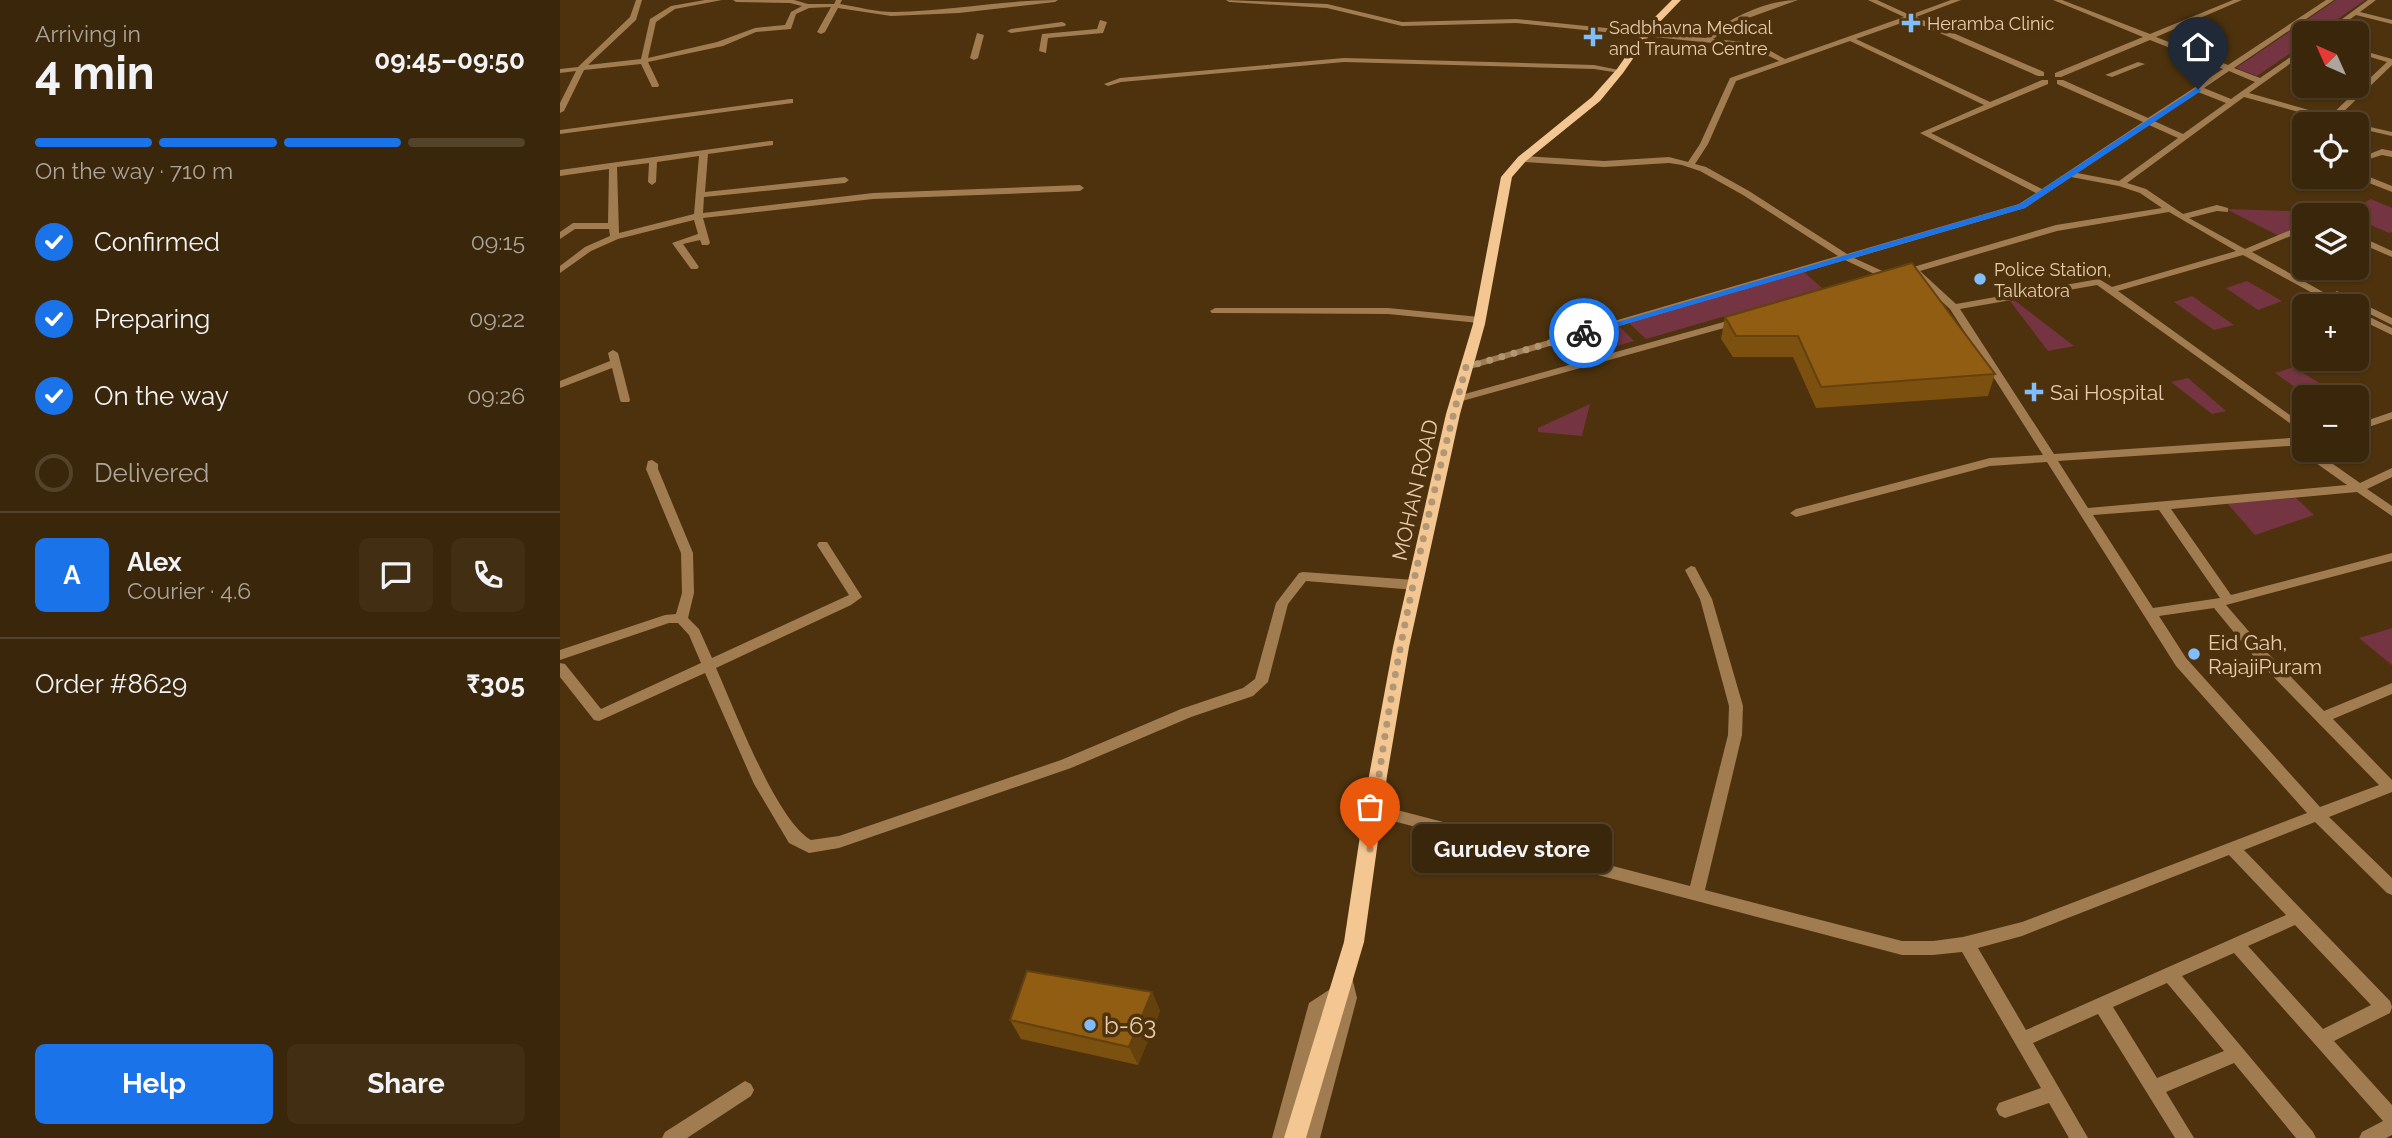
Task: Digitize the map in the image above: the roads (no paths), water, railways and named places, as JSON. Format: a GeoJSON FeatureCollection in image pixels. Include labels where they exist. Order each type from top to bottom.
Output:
{"type":"FeatureCollection","features":[{"type":"Feature","properties":{"kind":"main road","name":"MOHAN ROAD"},"geometry":{"type":"LineString","coordinates":[[1295,1138],[1354,942],[1401,647],[1479,320],[1507,177],[1522,159],[1596,99],[1620,71],[1645,34],[1677,0]]}},
{"type":"Feature","properties":{"kind":"street"},"geometry":{"type":"LineString","coordinates":[[560,111],[581,68],[633,18],[639,0]]}},
{"type":"Feature","properties":{"kind":"street"},"geometry":{"type":"LineString","coordinates":[[655,85],[644,61],[653,21],[679,5],[719,0]]}},
{"type":"Feature","properties":{"kind":"street"},"geometry":{"type":"LineString","coordinates":[[739,0],[790,1],[808,6]]}},
{"type":"Feature","properties":{"kind":"street"},"geometry":{"type":"LineString","coordinates":[[560,71],[644,61],[720,44],[755,30],[788,27],[793,13],[808,6],[838,3],[891,14],[930,13],[1055,0]]}},
{"type":"Feature","properties":{"kind":"street"},"geometry":{"type":"LineString","coordinates":[[1229,0],[1327,6],[1402,24],[1516,21],[1708,40],[1753,45],[1784,61]]}},
{"type":"Feature","properties":{"kind":"street"},"geometry":{"type":"LineString","coordinates":[[1708,40],[1720,27],[1796,0]]}},
{"type":"Feature","properties":{"kind":"street"},"geometry":{"type":"LineString","coordinates":[[1871,0],[2043,78],[2059,79],[2183,137]]}},
{"type":"Feature","properties":{"kind":"street"},"geometry":{"type":"LineString","coordinates":[[1690,164],[1703,144],[1733,80],[1958,0]]}},
{"type":"Feature","properties":{"kind":"street"},"geometry":{"type":"LineString","coordinates":[[2056,0],[2261,80]]}},
{"type":"Feature","properties":{"kind":"street"},"geometry":{"type":"LineString","coordinates":[[2059,79],[2239,0]]}},
{"type":"Feature","properties":{"kind":"street"},"geometry":{"type":"LineString","coordinates":[[1466,367],[2022,206],[2331,0]]}},
{"type":"Feature","properties":{"kind":"street"},"geometry":{"type":"LineString","coordinates":[[2343,21],[2373,0]]}},
{"type":"Feature","properties":{"kind":"street"},"geometry":{"type":"LineString","coordinates":[[821,32],[838,3]]}},
{"type":"Feature","properties":{"kind":"street"},"geometry":{"type":"LineString","coordinates":[[2355,13],[2392,22]]}},
{"type":"Feature","properties":{"kind":"street"},"geometry":{"type":"LineString","coordinates":[[1043,51],[1045,36],[1100,31],[1103,22]]}},
{"type":"Feature","properties":{"kind":"street"},"geometry":{"type":"LineString","coordinates":[[1011,31],[1062,24]]}},
{"type":"Feature","properties":{"kind":"street"},"geometry":{"type":"LineString","coordinates":[[974,58],[980,35]]}},
{"type":"Feature","properties":{"kind":"street"},"geometry":{"type":"LineString","coordinates":[[1849,38],[1990,105]]}},
{"type":"Feature","properties":{"kind":"street"},"geometry":{"type":"LineString","coordinates":[[2340,112],[2392,61],[2370,55]]}},
{"type":"Feature","properties":{"kind":"street"},"geometry":{"type":"LineString","coordinates":[[2071,175],[2120,184],[2292,58]]}},
{"type":"Feature","properties":{"kind":"street"},"geometry":{"type":"LineString","coordinates":[[1108,84],[1120,80],[1345,60],[1594,67],[1620,71]]}},
{"type":"Feature","properties":{"kind":"street"},"geometry":{"type":"LineString","coordinates":[[2109,75],[2141,64]]}},
{"type":"Feature","properties":{"kind":"street"},"geometry":{"type":"LineString","coordinates":[[2043,78],[1990,105],[1924,133],[2043,193]]}},
{"type":"Feature","properties":{"kind":"street"},"geometry":{"type":"LineString","coordinates":[[2198,89],[2231,102]]}},
{"type":"Feature","properties":{"kind":"street"},"geometry":{"type":"LineString","coordinates":[[2243,93],[2306,112]]}},
{"type":"Feature","properties":{"kind":"street"},"geometry":{"type":"LineString","coordinates":[[560,132],[790,101]]}},
{"type":"Feature","properties":{"kind":"street"},"geometry":{"type":"LineString","coordinates":[[2369,129],[2392,134]]}},
{"type":"Feature","properties":{"kind":"street"},"geometry":{"type":"LineString","coordinates":[[560,173],[770,143]]}},
{"type":"Feature","properties":{"kind":"street"},"geometry":{"type":"LineString","coordinates":[[694,267],[677,243],[704,239],[698,216],[704,152]]}},
{"type":"Feature","properties":{"kind":"street"},"geometry":{"type":"LineString","coordinates":[[2369,156],[2382,152],[2392,154]]}},
{"type":"Feature","properties":{"kind":"street"},"geometry":{"type":"LineString","coordinates":[[652,182],[653,159]]}},
{"type":"Feature","properties":{"kind":"street"},"geometry":{"type":"LineString","coordinates":[[1522,159],[1604,164],[1669,160],[1690,164],[1746,193],[1845,257],[1888,277]]}},
{"type":"Feature","properties":{"kind":"street"},"geometry":{"type":"LineString","coordinates":[[613,165],[615,237]]}},
{"type":"Feature","properties":{"kind":"street"},"geometry":{"type":"LineString","coordinates":[[2080,169],[2143,191],[2322,294]]}},
{"type":"Feature","properties":{"kind":"street"},"geometry":{"type":"LineString","coordinates":[[699,195],[845,180]]}},
{"type":"Feature","properties":{"kind":"street"},"geometry":{"type":"LineString","coordinates":[[2369,180],[2392,190]]}},
{"type":"Feature","properties":{"kind":"street"},"geometry":{"type":"LineString","coordinates":[[560,271],[589,249],[615,237],[698,216],[783,204],[873,196],[1080,188]]}},
{"type":"Feature","properties":{"kind":"street"},"geometry":{"type":"LineString","coordinates":[[2186,217],[2217,208],[2225,210]]}},
{"type":"Feature","properties":{"kind":"street"},"geometry":{"type":"LineString","coordinates":[[1875,281],[2056,228],[2171,209]]}},
{"type":"Feature","properties":{"kind":"street"},"geometry":{"type":"LineString","coordinates":[[560,236],[573,226],[613,226]]}},
{"type":"Feature","properties":{"kind":"street"},"geometry":{"type":"LineString","coordinates":[[2110,290],[2246,250],[2292,232]]}},
{"type":"Feature","properties":{"kind":"street"},"geometry":{"type":"LineString","coordinates":[[2369,243],[2392,254]]}},
{"type":"Feature","properties":{"kind":"street"},"geometry":{"type":"LineString","coordinates":[[2246,250],[2391,320]]}},
{"type":"Feature","properties":{"kind":"street"},"geometry":{"type":"LineString","coordinates":[[1912,270],[1954,307],[2181,662],[2318,815],[2392,888]]}},
{"type":"Feature","properties":{"kind":"street"},"geometry":{"type":"LineString","coordinates":[[1954,307],[2099,282],[2292,422]]}},
{"type":"Feature","properties":{"kind":"street"},"geometry":{"type":"LineString","coordinates":[[1214,311],[1388,311],[1479,320]]}},
{"type":"Feature","properties":{"kind":"street"},"geometry":{"type":"LineString","coordinates":[[1458,399],[1748,318]]}},
{"type":"Feature","properties":{"kind":"street"},"geometry":{"type":"LineString","coordinates":[[2369,320],[2392,332]]}},
{"type":"Feature","properties":{"kind":"street"},"geometry":{"type":"LineString","coordinates":[[560,385],[614,358],[625,400]]}},
{"type":"Feature","properties":{"kind":"street"},"geometry":{"type":"LineString","coordinates":[[2369,424],[2392,415]]}},
{"type":"Feature","properties":{"kind":"street"},"geometry":{"type":"LineString","coordinates":[[1796,513],[1990,462],[2292,446]]}},
{"type":"Feature","properties":{"kind":"street"},"geometry":{"type":"LineString","coordinates":[[2325,462],[2392,512]]}},
{"type":"Feature","properties":{"kind":"street"},"geometry":{"type":"LineString","coordinates":[[652,464],[687,553],[688,593],[681,619]]}},
{"type":"Feature","properties":{"kind":"street"},"geometry":{"type":"LineString","coordinates":[[2086,512],[2359,488],[2392,472]]}},
{"type":"Feature","properties":{"kind":"street"},"geometry":{"type":"LineString","coordinates":[[1374,810],[1902,948],[1921,949],[1967,945],[2022,929],[2391,787],[2260,654],[2223,602],[2162,505]]}},
{"type":"Feature","properties":{"kind":"street"},"geometry":{"type":"LineString","coordinates":[[560,668],[599,716],[856,597],[823,545]]}},
{"type":"Feature","properties":{"kind":"street"},"geometry":{"type":"LineString","coordinates":[[2150,613],[2223,602],[2392,557]]}},
{"type":"Feature","properties":{"kind":"street"},"geometry":{"type":"LineString","coordinates":[[1691,570],[1706,600],[1736,706],[1735,735],[1696,894]]}},
{"type":"Feature","properties":{"kind":"street"},"geometry":{"type":"LineString","coordinates":[[560,655],[669,618],[681,619],[694,632],[761,784],[794,838],[809,847],[839,842],[1066,764],[1186,713],[1248,692],[1261,682],[1282,603],[1303,576],[1415,585]]}},
{"type":"Feature","properties":{"kind":"street"},"geometry":{"type":"LineString","coordinates":[[2322,718],[2392,688]]}},
{"type":"Feature","properties":{"kind":"street"},"geometry":{"type":"LineString","coordinates":[[2232,848],[2384,1007],[2322,1039]]}},
{"type":"Feature","properties":{"kind":"street"},"geometry":{"type":"LineString","coordinates":[[2022,1040],[2297,916]]}},
{"type":"Feature","properties":{"kind":"street"},"geometry":{"type":"LineString","coordinates":[[2236,944],[2392,1118]]}},
{"type":"Feature","properties":{"kind":"street"},"geometry":{"type":"LineString","coordinates":[[1967,945],[2079,1138]]}},
{"type":"Feature","properties":{"kind":"street"},"geometry":{"type":"LineString","coordinates":[[2170,974],[2307,1138]]}},
{"type":"Feature","properties":{"kind":"street"},"geometry":{"type":"LineString","coordinates":[[1281,1138],[1315,1009],[1343,984],[1349,998],[1311,1138]]}},
{"type":"Feature","properties":{"kind":"street"},"geometry":{"type":"LineString","coordinates":[[2102,1004],[2185,1138]]}},
{"type":"Feature","properties":{"kind":"street"},"geometry":{"type":"LineString","coordinates":[[2154,1088],[2236,1054]]}},
{"type":"Feature","properties":{"kind":"street"},"geometry":{"type":"LineString","coordinates":[[671,1138],[745,1090]]}},
{"type":"Feature","properties":{"kind":"street"},"geometry":{"type":"LineString","coordinates":[[2005,1109],[2052,1093]]}},
{"type":"Feature","properties":{"kind":"street"},"geometry":{"type":"LineString","coordinates":[[2368,1138],[2392,1125]]}},
{"type":"Feature","properties":{"kind":"place","name":"Heramba Clinic"},"geometry":{"type":"Point","coordinates":[1911,23]}},
{"type":"Feature","properties":{"kind":"place","name":"Sadbhavna Medical and Trauma Centre"},"geometry":{"type":"Point","coordinates":[1593,37]}},
{"type":"Feature","properties":{"kind":"place","name":"Police Station, Talkatora"},"geometry":{"type":"Point","coordinates":[1980,279]}},
{"type":"Feature","properties":{"kind":"place","name":"Sai Hospital"},"geometry":{"type":"Point","coordinates":[2034,392]}},
{"type":"Feature","properties":{"kind":"place","name":"Eid Gah, RajajiPuram"},"geometry":{"type":"Point","coordinates":[2194,654]}},
{"type":"Feature","properties":{"kind":"place","name":"Gurudev store"},"geometry":{"type":"Point","coordinates":[1370,849]}},
{"type":"Feature","properties":{"kind":"place","name":"b-63"},"geometry":{"type":"Point","coordinates":[1090,1025]}}]}
